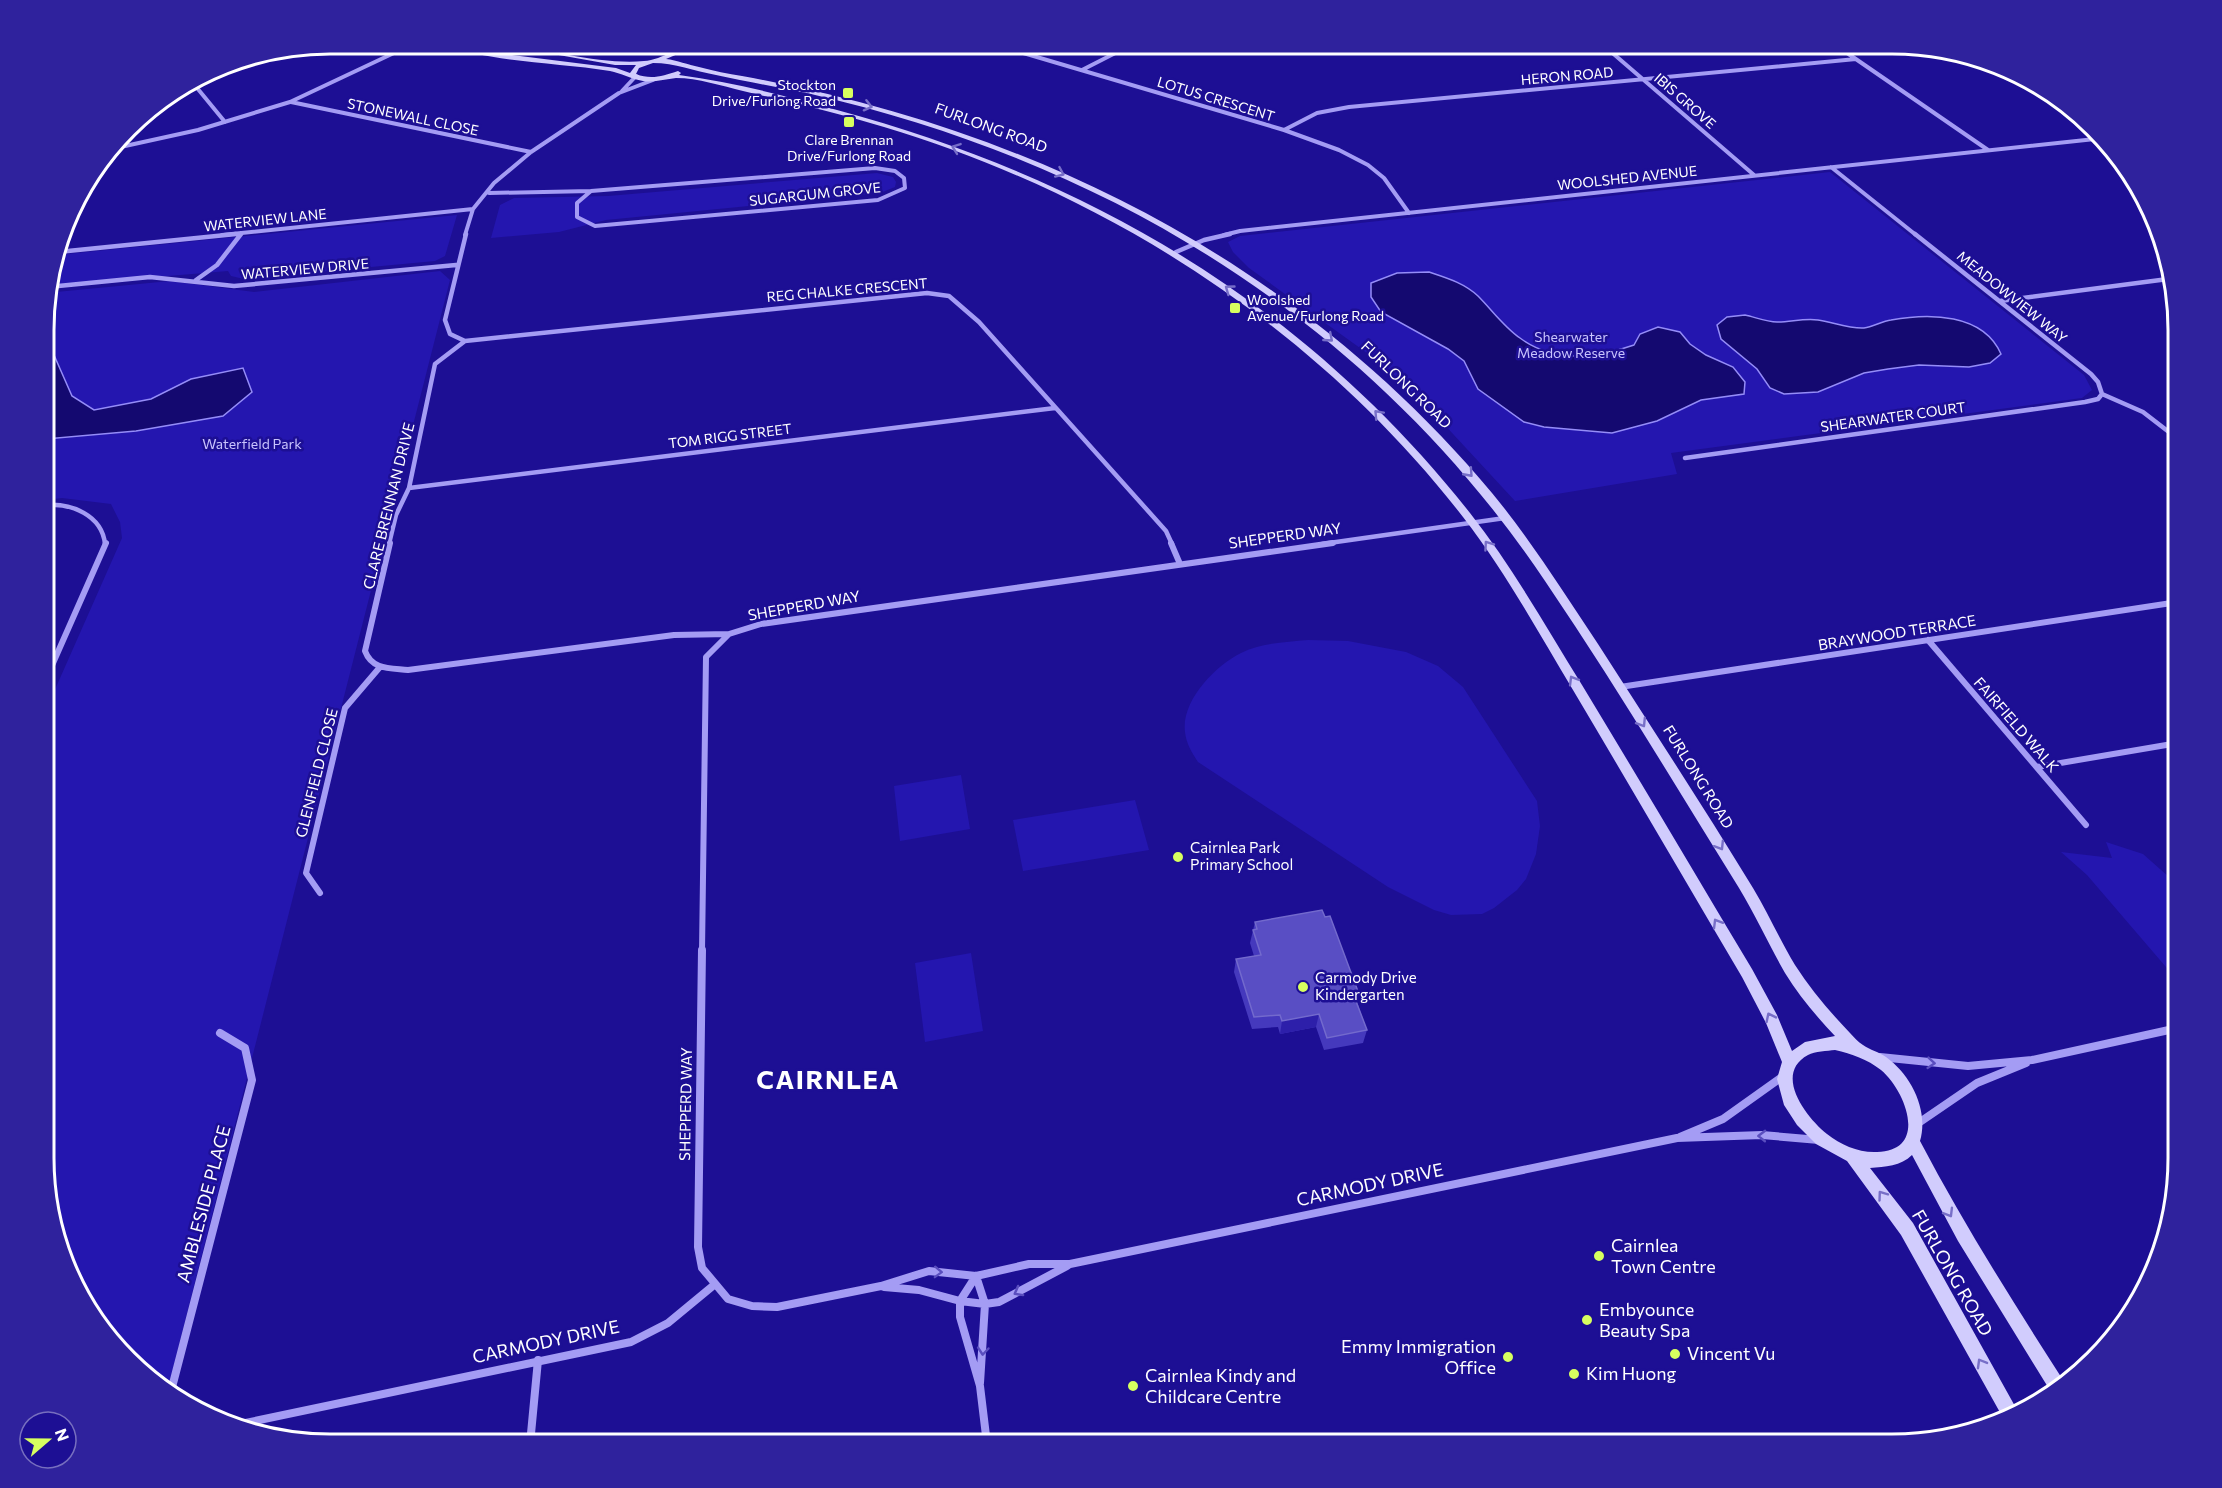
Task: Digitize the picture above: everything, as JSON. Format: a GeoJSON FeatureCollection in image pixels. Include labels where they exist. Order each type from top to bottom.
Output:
{"type":"FeatureCollection","features":[{"type":"Feature","properties":{"kind":"main road"},"geometry":{"type":"LineString","coordinates":[[494,54],[635,75],[653,80]]}},
{"type":"Feature","properties":{"kind":"main road"},"geometry":{"type":"LineString","coordinates":[[564,54],[615,63],[656,61],[672,54]]}},
{"type":"Feature","properties":{"kind":"main road"},"geometry":{"type":"LineString","coordinates":[[673,76],[681,70],[679,64],[688,54]]}},
{"type":"Feature","properties":{"kind":"main road","name":"FURLONG ROAD"},"geometry":{"type":"LineString","coordinates":[[656,61],[817,93],[940,127],[1006,151],[1095,189],[1197,243],[1319,329],[1383,384],[1430,430],[1506,518],[1543,569],[1620,687],[1760,911],[1797,979],[1831,1023],[1856,1048]]}},
{"type":"Feature","properties":{"kind":"main road"},"geometry":{"type":"LineString","coordinates":[[635,75],[636,67],[647,62]]}},
{"type":"Feature","properties":{"kind":"main road","name":"FURLONG ROAD"},"geometry":{"type":"LineString","coordinates":[[653,80],[673,76],[713,81],[834,110],[948,145],[1040,181],[1134,228],[1176,252],[1313,353],[1368,404],[1473,523],[1521,593],[1747,973],[1772,1020],[1787,1068]]}},
{"type":"Feature","properties":{"kind":"main road"},"geometry":{"type":"LineString","coordinates":[[1835,1043],[1856,1048],[1873,1057],[1891,1070],[1905,1087],[1915,1106],[1917,1124],[1912,1142],[1903,1153],[1889,1159],[1871,1160],[1853,1157],[1820,1140],[1804,1125],[1792,1108],[1786,1091],[1787,1068],[1800,1050],[1816,1044],[1835,1043]]}},
{"type":"Feature","properties":{"kind":"main road","name":"FURLONG ROAD"},"geometry":{"type":"LineString","coordinates":[[1912,1142],[1938,1194],[2054,1381]]}},
{"type":"Feature","properties":{"kind":"main road","name":"FURLONG ROAD"},"geometry":{"type":"LineString","coordinates":[[1853,1157],[1907,1229],[2007,1409]]}},
{"type":"Feature","properties":{"kind":"street"},"geometry":{"type":"LineString","coordinates":[[124,146],[225,122],[290,102],[392,54]]}},
{"type":"Feature","properties":{"kind":"street","name":"LOTUS CRESCENT"},"geometry":{"type":"LineString","coordinates":[[1027,54],[1284,130],[1339,150],[1368,165],[1383,178],[1409,213]]}},
{"type":"Feature","properties":{"kind":"street"},"geometry":{"type":"LineString","coordinates":[[1082,70],[1113,54]]}},
{"type":"Feature","properties":{"kind":"street","name":"IBIS GROVE"},"geometry":{"type":"LineString","coordinates":[[1614,54],[1754,175]]}},
{"type":"Feature","properties":{"kind":"street"},"geometry":{"type":"LineString","coordinates":[[1849,54],[1988,150]]}},
{"type":"Feature","properties":{"kind":"street","name":"HERON ROAD"},"geometry":{"type":"LineString","coordinates":[[1284,130],[1317,113],[1349,107],[1856,59]]}},
{"type":"Feature","properties":{"kind":"street"},"geometry":{"type":"LineString","coordinates":[[619,93],[635,75]]}},
{"type":"Feature","properties":{"kind":"street"},"geometry":{"type":"LineString","coordinates":[[465,341],[450,336],[445,328],[456,265],[473,209],[489,193],[494,183],[531,152],[619,93],[653,80]]}},
{"type":"Feature","properties":{"kind":"street"},"geometry":{"type":"LineString","coordinates":[[197,88],[225,122]]}},
{"type":"Feature","properties":{"kind":"street","name":"STONEWALL CLOSE"},"geometry":{"type":"LineString","coordinates":[[290,102],[531,152]]}},
{"type":"Feature","properties":{"kind":"street","name":"WOOLSHED AVENUE"},"geometry":{"type":"LineString","coordinates":[[1176,252],[1197,243],[1240,231],[2091,139]]}},
{"type":"Feature","properties":{"kind":"street","name":"MEADOWVIEW WAY"},"geometry":{"type":"LineString","coordinates":[[1831,167],[2091,374],[2098,382],[2102,394]]}},
{"type":"Feature","properties":{"kind":"street","name":"SUGARGUM GROVE"},"geometry":{"type":"LineString","coordinates":[[489,193],[591,192],[875,168],[895,171],[904,178],[905,188],[878,200],[595,226],[577,217],[577,203],[591,192]]}},
{"type":"Feature","properties":{"kind":"street","name":"WATERVIEW LANE"},"geometry":{"type":"LineString","coordinates":[[66,251],[473,209]]}},
{"type":"Feature","properties":{"kind":"street"},"geometry":{"type":"LineString","coordinates":[[196,280],[217,265],[241,233]]}},
{"type":"Feature","properties":{"kind":"street","name":"WATERVIEW DRIVE"},"geometry":{"type":"LineString","coordinates":[[57,286],[150,277],[196,280],[234,286],[456,265]]}},
{"type":"Feature","properties":{"kind":"street"},"geometry":{"type":"LineString","coordinates":[[2000,301],[2164,280]]}},
{"type":"Feature","properties":{"kind":"street","name":"REG CHALKE CRESCENT"},"geometry":{"type":"LineString","coordinates":[[465,341],[927,293],[949,296],[979,322],[1166,531],[1180,564]]}},
{"type":"Feature","properties":{"kind":"street","name":"CLARE BRENNAN DRIVE"},"geometry":{"type":"LineString","coordinates":[[380,666],[369,661],[365,651],[396,515],[409,488],[435,364],[465,341]]}},
{"type":"Feature","properties":{"kind":"street"},"geometry":{"type":"LineString","coordinates":[[2102,394],[2137,408],[2168,431]]}},
{"type":"Feature","properties":{"kind":"street","name":"SHEARWATER COURT"},"geometry":{"type":"LineString","coordinates":[[1685,458],[2085,402],[2098,399],[2102,394]]}},
{"type":"Feature","properties":{"kind":"street","name":"TOM RIGG STREET"},"geometry":{"type":"LineString","coordinates":[[409,488],[1055,408]]}},
{"type":"Feature","properties":{"kind":"street"},"geometry":{"type":"LineString","coordinates":[[54,505],[80,508],[90,515],[106,542],[54,660]]}},
{"type":"Feature","properties":{"kind":"street","name":"SHEPPERD WAY"},"geometry":{"type":"LineString","coordinates":[[714,1285],[702,1268],[698,1247],[706,657],[729,634],[761,624],[1506,518]]}},
{"type":"Feature","properties":{"kind":"street","name":"BRAYWOOD TERRACE"},"geometry":{"type":"LineString","coordinates":[[1620,687],[2168,604]]}},
{"type":"Feature","properties":{"kind":"street"},"geometry":{"type":"LineString","coordinates":[[380,666],[408,670],[674,635],[729,634]]}},
{"type":"Feature","properties":{"kind":"street","name":"FAIRFIELD WALK"},"geometry":{"type":"LineString","coordinates":[[1928,640],[2086,825]]}},
{"type":"Feature","properties":{"kind":"street","name":"GLENFIELD CLOSE"},"geometry":{"type":"LineString","coordinates":[[320,893],[306,873],[345,708],[380,666]]}},
{"type":"Feature","properties":{"kind":"street"},"geometry":{"type":"LineString","coordinates":[[2037,767],[2168,745]]}},
{"type":"Feature","properties":{"kind":"street"},"geometry":{"type":"LineString","coordinates":[[1873,1057],[1968,1066],[2032,1060],[2168,1030]]}},
{"type":"Feature","properties":{"kind":"street","name":"AMBLESIDE PLACE"},"geometry":{"type":"LineString","coordinates":[[173,1384],[252,1080],[245,1048],[220,1033]]}},
{"type":"Feature","properties":{"kind":"street"},"geometry":{"type":"LineString","coordinates":[[1917,1124],[1977,1083],[2032,1060]]}},
{"type":"Feature","properties":{"kind":"street","name":"CARMODY DRIVE"},"geometry":{"type":"LineString","coordinates":[[1677,1138],[1723,1119],[1787,1068]]}},
{"type":"Feature","properties":{"kind":"street","name":"CARMODY DRIVE"},"geometry":{"type":"LineString","coordinates":[[250,1422],[631,1342],[668,1323],[714,1285],[728,1299],[752,1306],[777,1307],[881,1286],[929,1271],[976,1276],[1029,1264],[1070,1264],[1677,1138],[1762,1135],[1820,1140]]}},
{"type":"Feature","properties":{"kind":"street","name":"CARMODY DRIVE"},"geometry":{"type":"LineString","coordinates":[[881,1286],[919,1290],[960,1301],[986,1304],[999,1302],[1070,1264]]}},
{"type":"Feature","properties":{"kind":"street"},"geometry":{"type":"LineString","coordinates":[[976,1276],[960,1301],[960,1317],[980,1386],[986,1434]]}},
{"type":"Feature","properties":{"kind":"street"},"geometry":{"type":"LineString","coordinates":[[976,1276],[986,1304],[980,1386]]}},
{"type":"Feature","properties":{"kind":"street"},"geometry":{"type":"LineString","coordinates":[[531,1434],[538,1360]]}},
{"type":"Feature","properties":{"kind":"green space","name":"Shearwater Meadow Reserve"},"geometry":{"type":"Polygon","coordinates":[[[1830,172],[2084,375],[2092,390],[2082,398],[1671,453],[1677,474],[1515,501],[1429,408],[1385,366],[1249,268],[1233,252],[1228,242],[1240,236],[1830,172]]]}},
{"type":"Feature","properties":{"kind":"green space"},"geometry":{"type":"Polygon","coordinates":[[[877,173],[893,177],[896,182],[895,187],[880,193],[606,220],[559,232],[491,238],[500,205],[514,198],[608,196],[877,173]]]}},
{"type":"Feature","properties":{"kind":"green space"},"geometry":{"type":"Polygon","coordinates":[[[457,215],[445,256],[435,261],[244,279],[231,276],[228,271],[57,285],[65,254],[457,215]]]}},
{"type":"Feature","properties":{"kind":"green space","name":"Waterfield Park"},"geometry":{"type":"Polygon","coordinates":[[[440,271],[450,280],[170,1382],[148,1366],[122,1340],[91,1296],[69,1247],[56,1194],[54,1158],[54,692],[122,538],[120,522],[111,504],[54,499],[56,294],[56,292],[170,281],[254,292],[440,271]]]}},
{"type":"Feature","properties":{"kind":"green space"},"geometry":{"type":"Polygon","coordinates":[[[1308,640],[1348,641],[1406,652],[1438,666],[1463,687],[1537,801],[1540,826],[1536,854],[1526,879],[1517,890],[1494,908],[1482,914],[1451,915],[1434,910],[1388,887],[1198,762],[1187,740],[1185,720],[1194,697],[1211,676],[1231,659],[1257,647],[1308,640]]]}},
{"type":"Feature","properties":{"kind":"green space"},"geometry":{"type":"Polygon","coordinates":[[[961,775],[970,829],[900,841],[894,786],[961,775]]]}},
{"type":"Feature","properties":{"kind":"green space"},"geometry":{"type":"Polygon","coordinates":[[[1135,800],[1149,850],[1023,871],[1013,820],[1135,800]]]}},
{"type":"Feature","properties":{"kind":"green space"},"geometry":{"type":"Polygon","coordinates":[[[2106,842],[2143,854],[2168,876],[2168,969],[2087,875],[2061,852],[2112,858],[2106,842]]]}},
{"type":"Feature","properties":{"kind":"green space"},"geometry":{"type":"Polygon","coordinates":[[[971,953],[983,1031],[925,1042],[915,963],[971,953]]]}},
{"type":"Feature","properties":{"kind":"shaded area"},"geometry":{"type":"Polygon","coordinates":[[[1429,272],[1467,288],[1520,338],[1533,346],[1561,355],[1591,355],[1634,345],[1640,334],[1658,327],[1680,332],[1690,344],[1706,355],[1733,367],[1745,382],[1744,394],[1701,400],[1657,421],[1612,433],[1544,427],[1524,422],[1478,389],[1464,361],[1448,349],[1381,312],[1371,297],[1371,283],[1397,273],[1429,272]]]}},
{"type":"Feature","properties":{"kind":"shaded area"},"geometry":{"type":"Polygon","coordinates":[[[1745,315],[1773,322],[1813,320],[1859,328],[1906,318],[1954,319],[1982,330],[1993,340],[2001,354],[1990,363],[1969,367],[1919,365],[1888,369],[1864,373],[1818,392],[1784,394],[1770,388],[1757,369],[1721,339],[1717,325],[1727,317],[1745,315]]]}},
{"type":"Feature","properties":{"kind":"shaded area"},"geometry":{"type":"Polygon","coordinates":[[[54,355],[72,396],[94,410],[151,399],[191,379],[243,368],[252,392],[223,416],[136,431],[54,438],[54,355]]]}},
{"type":"Feature","properties":{"kind":"building","name":"Carmody Drive Kindergarten"},"geometry":{"type":"Polygon","coordinates":[[[1322,910],[1325,917],[1330,916],[1359,994],[1354,996],[1367,1030],[1327,1038],[1319,1014],[1282,1021],[1280,1015],[1254,1017],[1236,959],[1261,955],[1253,930],[1257,929],[1255,922],[1322,910]]]}},
{"type":"Feature","properties":{"kind":"place","name":"Stockton Drive/Furlong Road"},"geometry":{"type":"Point","coordinates":[848,93]}},
{"type":"Feature","properties":{"kind":"place","name":"Clare Brennan Drive/Furlong Road"},"geometry":{"type":"Point","coordinates":[849,122]}},
{"type":"Feature","properties":{"kind":"place","name":"Woolshed Avenue/Furlong Road"},"geometry":{"type":"Point","coordinates":[1235,308]}},
{"type":"Feature","properties":{"kind":"place","name":"Cairnlea Park Primary School"},"geometry":{"type":"Point","coordinates":[1178,857]}},
{"type":"Feature","properties":{"kind":"place","name":"Carmody Drive Kindergarten"},"geometry":{"type":"Point","coordinates":[1303,987]}},
{"type":"Feature","properties":{"kind":"place","name":"Cairnlea Town Centre"},"geometry":{"type":"Point","coordinates":[1599,1256]}},
{"type":"Feature","properties":{"kind":"place","name":"Embyounce Beauty Spa"},"geometry":{"type":"Point","coordinates":[1587,1320]}},
{"type":"Feature","properties":{"kind":"place","name":"Vincent Vu"},"geometry":{"type":"Point","coordinates":[1675,1354]}},
{"type":"Feature","properties":{"kind":"place","name":"Emmy Immigration Office"},"geometry":{"type":"Point","coordinates":[1508,1357]}},
{"type":"Feature","properties":{"kind":"place","name":"Kim Huong"},"geometry":{"type":"Point","coordinates":[1574,1374]}},
{"type":"Feature","properties":{"kind":"place","name":"Cairnlea Kindy and Childcare Centre"},"geometry":{"type":"Point","coordinates":[1133,1386]}},
{"type":"Feature","properties":{"kind":"district","name":"CAIRNLEA"},"geometry":{"type":"Point","coordinates":[828,1080]}}]}
